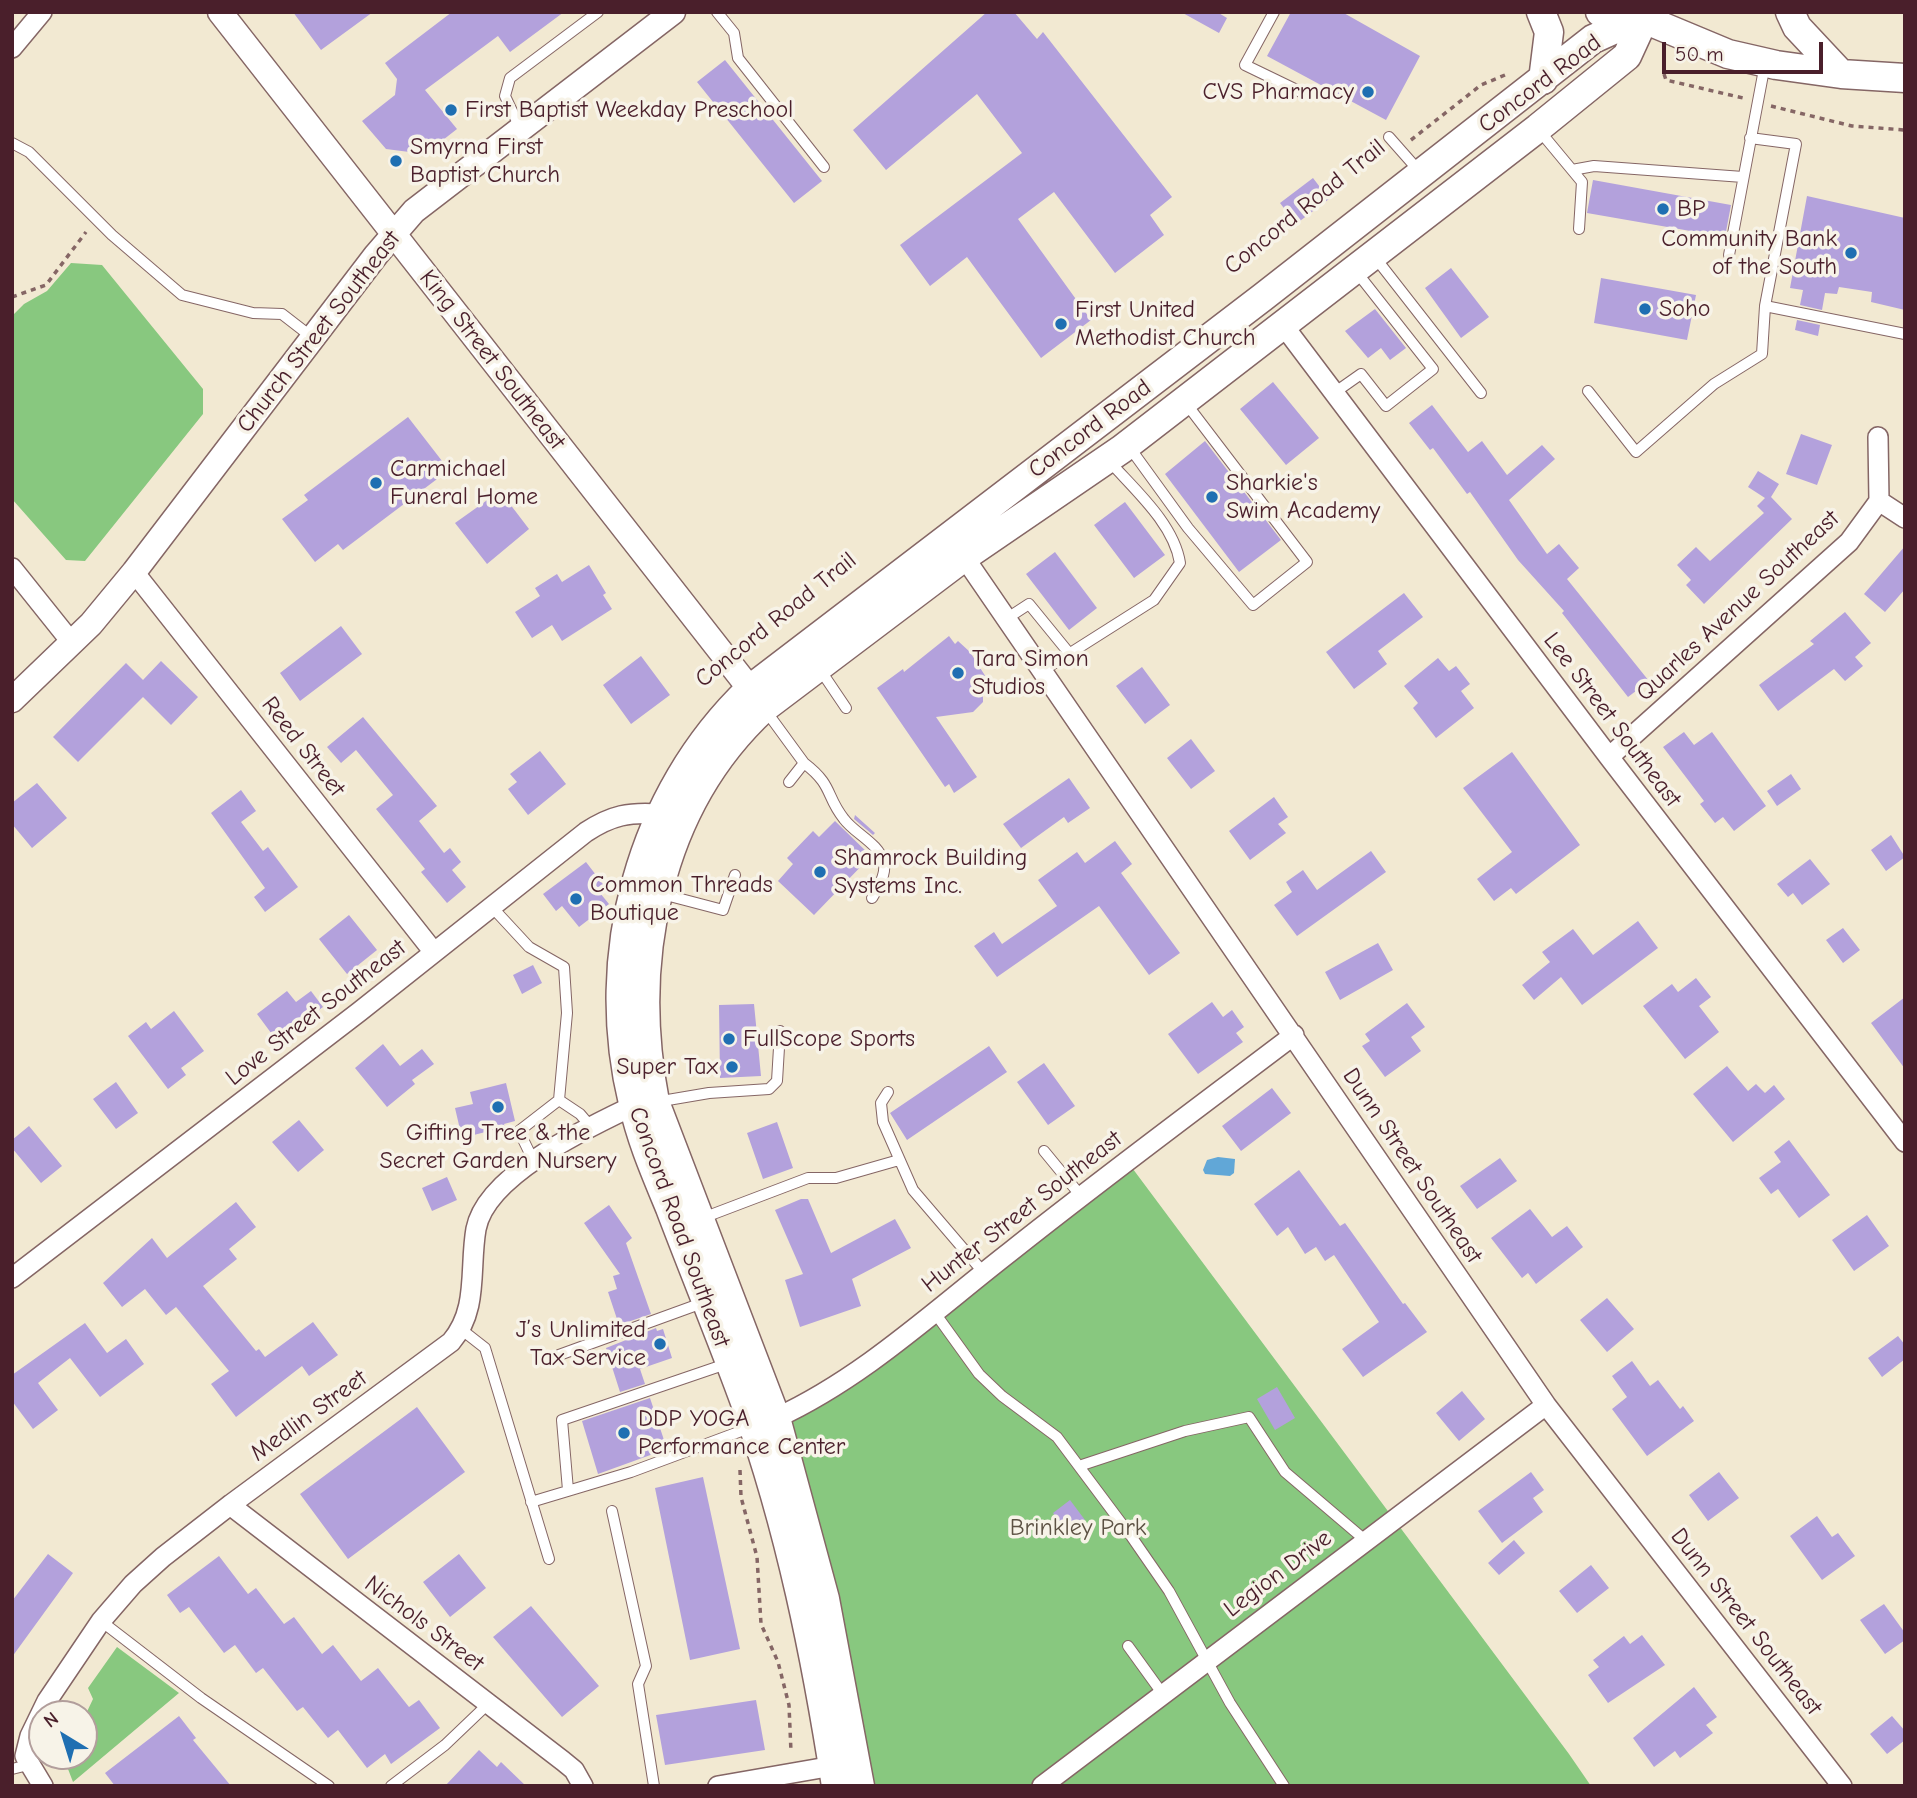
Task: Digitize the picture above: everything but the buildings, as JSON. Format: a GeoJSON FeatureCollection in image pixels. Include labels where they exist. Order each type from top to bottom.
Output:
{"type":"FeatureCollection","features":[{"type":"Feature","properties":{"kind":"main road"},"geometry":{"type":"LineString","coordinates":[[1541,12],[1549,32],[1543,80]]}},
{"type":"Feature","properties":{"kind":"main road"},"geometry":{"type":"LineString","coordinates":[[1600,12],[1645,14],[1728,54],[1765,63],[1840,74],[1905,78]]}},
{"type":"Feature","properties":{"kind":"main road"},"geometry":{"type":"LineString","coordinates":[[1790,12],[1797,27],[1840,74]]}},
{"type":"Feature","properties":{"kind":"main road","name":"Concord Road"},"geometry":{"type":"LineString","coordinates":[[757,698],[1593,39],[1645,14]]}},
{"type":"Feature","properties":{"kind":"main road","name":"Concord Road"},"geometry":{"type":"LineString","coordinates":[[757,698],[818,667],[964,557],[1117,452],[1283,325],[1627,56],[1645,14]]}},
{"type":"Feature","properties":{"kind":"main road","name":"Concord Road Southeast"},"geometry":{"type":"LineString","coordinates":[[757,698],[724,714],[694,753],[659,814],[637,872],[625,933],[623,1037],[706,1302],[825,1599],[860,1786]]}},
{"type":"Feature","properties":{"kind":"main road","name":"Concord Road Southeast"},"geometry":{"type":"LineString","coordinates":[[757,698],[743,727],[713,767],[677,828],[657,893],[648,950],[644,1007],[644,1104],[700,1219],[797,1583],[834,1776]]}},
{"type":"Feature","properties":{"kind":"street"},"geometry":{"type":"LineString","coordinates":[[13,47],[41,12]]}},
{"type":"Feature","properties":{"kind":"street","name":"King Street Southeast"},"geometry":{"type":"LineString","coordinates":[[220,12],[757,698]]}},
{"type":"Feature","properties":{"kind":"street","name":"Church Street Southeast"},"geometry":{"type":"LineString","coordinates":[[12,699],[72,643],[134,572],[414,211],[673,12]]}},
{"type":"Feature","properties":{"kind":"street","name":"Lee Street Southeast"},"geometry":{"type":"LineString","coordinates":[[1283,325],[1609,757],[1905,1142]]}},
{"type":"Feature","properties":{"kind":"street"},"geometry":{"type":"LineString","coordinates":[[1878,437],[1879,501],[1905,518]]}},
{"type":"Feature","properties":{"kind":"street","name":"Quarles Avenue Southeast"},"geometry":{"type":"LineString","coordinates":[[1609,757],[1849,542],[1879,501]]}},
{"type":"Feature","properties":{"kind":"street","name":"Dunn Street Southeast"},"geometry":{"type":"LineString","coordinates":[[964,557],[1546,1405],[1842,1786]]}},
{"type":"Feature","properties":{"kind":"street"},"geometry":{"type":"LineString","coordinates":[[12,568],[72,643]]}},
{"type":"Feature","properties":{"kind":"street","name":"Reed Street"},"geometry":{"type":"LineString","coordinates":[[134,572],[433,951]]}},
{"type":"Feature","properties":{"kind":"street","name":"Love Street Southeast"},"geometry":{"type":"LineString","coordinates":[[12,1278],[609,817],[630,812],[659,814]]}},
{"type":"Feature","properties":{"kind":"street","name":"Hunter Street Southeast"},"geometry":{"type":"LineString","coordinates":[[754,1426],[832,1390],[935,1313],[1080,1196],[1294,1035]]}},
{"type":"Feature","properties":{"kind":"street"},"geometry":{"type":"LineString","coordinates":[[462,1329],[470,1305],[476,1228],[485,1207],[511,1177],[534,1162],[592,1128],[644,1104]]}},
{"type":"Feature","properties":{"kind":"street","name":"Medlin Street"},"geometry":{"type":"LineString","coordinates":[[43,1786],[20,1767],[26,1747],[38,1717],[101,1621],[163,1557],[434,1355],[462,1329]]}},
{"type":"Feature","properties":{"kind":"street","name":"Legion Drive"},"geometry":{"type":"LineString","coordinates":[[1042,1786],[1207,1658],[1546,1405]]}},
{"type":"Feature","properties":{"kind":"street","name":"Nichols Street"},"geometry":{"type":"LineString","coordinates":[[230,1505],[574,1770],[583,1786]]}},
{"type":"Feature","properties":{"kind":"street"},"geometry":{"type":"LineString","coordinates":[[718,1786],[834,1776]]}},
{"type":"Feature","properties":{"kind":"lane"},"geometry":{"type":"LineString","coordinates":[[521,130],[505,96],[510,78],[598,12]]}},
{"type":"Feature","properties":{"kind":"lane"},"geometry":{"type":"LineString","coordinates":[[717,12],[734,33],[738,58],[824,167]]}},
{"type":"Feature","properties":{"kind":"lane"},"geometry":{"type":"LineString","coordinates":[[1274,12],[1245,65],[1305,94]]}},
{"type":"Feature","properties":{"kind":"lane"},"geometry":{"type":"LineString","coordinates":[[1729,255],[1765,63]]}},
{"type":"Feature","properties":{"kind":"lane"},"geometry":{"type":"LineString","coordinates":[[1538,128],[1582,183],[1579,229]]}},
{"type":"Feature","properties":{"kind":"lane"},"geometry":{"type":"LineString","coordinates":[[1389,137],[1422,174]]}},
{"type":"Feature","properties":{"kind":"lane"},"geometry":{"type":"LineString","coordinates":[[1588,391],[1636,452],[1714,384],[1762,354],[1765,306],[1796,144],[1750,138]]}},
{"type":"Feature","properties":{"kind":"lane"},"geometry":{"type":"LineString","coordinates":[[12,143],[29,152],[96,219],[182,295],[253,313],[282,314],[313,338]]}},
{"type":"Feature","properties":{"kind":"lane"},"geometry":{"type":"LineString","coordinates":[[1572,170],[1594,166],[1743,177]]}},
{"type":"Feature","properties":{"kind":"lane"},"geometry":{"type":"LineString","coordinates":[[1334,393],[1361,374],[1386,406],[1433,369],[1364,262]]}},
{"type":"Feature","properties":{"kind":"lane"},"geometry":{"type":"LineString","coordinates":[[1364,262],[1481,393]]}},
{"type":"Feature","properties":{"kind":"lane"},"geometry":{"type":"LineString","coordinates":[[1765,306],[1905,334]]}},
{"type":"Feature","properties":{"kind":"lane"},"geometry":{"type":"LineString","coordinates":[[1117,452],[1188,528],[1253,606],[1307,562],[1184,401]]}},
{"type":"Feature","properties":{"kind":"lane"},"geometry":{"type":"LineString","coordinates":[[1042,671],[1154,600],[1180,562],[1178,546],[1143,498],[1117,452]]}},
{"type":"Feature","properties":{"kind":"lane"},"geometry":{"type":"LineString","coordinates":[[1006,619],[1030,604],[1069,653]]}},
{"type":"Feature","properties":{"kind":"lane"},"geometry":{"type":"LineString","coordinates":[[818,667],[846,708]]}},
{"type":"Feature","properties":{"kind":"lane"},"geometry":{"type":"LineString","coordinates":[[757,698],[804,763],[823,778],[844,820],[876,849],[884,862],[883,876],[872,898]]}},
{"type":"Feature","properties":{"kind":"lane"},"geometry":{"type":"LineString","coordinates":[[789,782],[804,763]]}},
{"type":"Feature","properties":{"kind":"lane"},"geometry":{"type":"LineString","coordinates":[[657,893],[723,910],[735,875]]}},
{"type":"Feature","properties":{"kind":"lane"},"geometry":{"type":"LineString","coordinates":[[491,906],[529,947],[564,967],[567,1013],[559,1100],[519,1131],[534,1162]]}},
{"type":"Feature","properties":{"kind":"lane"},"geometry":{"type":"LineString","coordinates":[[644,1104],[709,1093],[769,1089],[777,1081],[780,1031]]}},
{"type":"Feature","properties":{"kind":"lane"},"geometry":{"type":"LineString","coordinates":[[888,1092],[881,1103],[880,1111],[899,1160],[918,1197],[984,1273]]}},
{"type":"Feature","properties":{"kind":"lane"},"geometry":{"type":"LineString","coordinates":[[559,1100],[580,1114],[592,1128]]}},
{"type":"Feature","properties":{"kind":"lane"},"geometry":{"type":"LineString","coordinates":[[1044,1151],[1080,1196]]}},
{"type":"Feature","properties":{"kind":"lane"},"geometry":{"type":"LineString","coordinates":[[700,1219],[808,1178],[836,1178],[899,1160]]}},
{"type":"Feature","properties":{"kind":"lane"},"geometry":{"type":"LineString","coordinates":[[559,1354],[706,1302]]}},
{"type":"Feature","properties":{"kind":"lane"},"geometry":{"type":"LineString","coordinates":[[935,1313],[979,1374],[1002,1396],[1057,1437],[1079,1466],[1157,1572],[1242,1723],[1284,1786]]}},
{"type":"Feature","properties":{"kind":"lane"},"geometry":{"type":"LineString","coordinates":[[462,1329],[485,1348],[549,1559]]}},
{"type":"Feature","properties":{"kind":"lane"},"geometry":{"type":"LineString","coordinates":[[568,1490],[562,1420],[730,1363]]}},
{"type":"Feature","properties":{"kind":"lane"},"geometry":{"type":"LineString","coordinates":[[1079,1466],[1185,1431],[1249,1417],[1285,1472],[1365,1540]]}},
{"type":"Feature","properties":{"kind":"lane"},"geometry":{"type":"LineString","coordinates":[[531,1502],[631,1472],[754,1426]]}},
{"type":"Feature","properties":{"kind":"lane"},"geometry":{"type":"LineString","coordinates":[[612,1511],[646,1666],[638,1684],[654,1786]]}},
{"type":"Feature","properties":{"kind":"lane"},"geometry":{"type":"LineString","coordinates":[[101,1621],[201,1698],[329,1786]]}},
{"type":"Feature","properties":{"kind":"lane"},"geometry":{"type":"LineString","coordinates":[[1128,1646],[1162,1693]]}},
{"type":"Feature","properties":{"kind":"lane"},"geometry":{"type":"LineString","coordinates":[[391,1786],[445,1745],[489,1703]]}},
{"type":"Feature","properties":{"kind":"path","name":"Concord Road Trail"},"geometry":{"type":"LineString","coordinates":[[1402,151],[1416,135],[1481,85],[1515,70]]}},
{"type":"Feature","properties":{"kind":"path"},"geometry":{"type":"LineString","coordinates":[[1664,74],[1666,80],[1686,82],[1852,126],[1905,130]]}},
{"type":"Feature","properties":{"kind":"path"},"geometry":{"type":"LineString","coordinates":[[12,297],[23,296],[46,285],[96,219]]}},
{"type":"Feature","properties":{"kind":"path"},"geometry":{"type":"LineString","coordinates":[[754,1426],[739,1451],[741,1497],[757,1557],[761,1624],[778,1662],[789,1705],[792,1762]]}},
{"type":"Feature","properties":{"kind":"green space"},"geometry":{"type":"Polygon","coordinates":[[[71,263],[102,265],[203,389],[203,414],[85,561],[66,560],[12,499],[12,316],[24,304],[47,291],[71,263]]]}},
{"type":"Feature","properties":{"kind":"green space","name":"Brinkley Park"},"geometry":{"type":"Polygon","coordinates":[[[1127,1161],[1591,1786],[843,1786],[765,1423],[808,1404],[1127,1161]]]}},
{"type":"Feature","properties":{"kind":"green space"},"geometry":{"type":"Polygon","coordinates":[[[117,1647],[179,1693],[98,1761],[98,1700],[93,1700],[88,1688],[117,1647]]]}},
{"type":"Feature","properties":{"kind":"green space"},"geometry":{"type":"Polygon","coordinates":[[[68,1770],[87,1770],[73,1782],[68,1770]]]}},
{"type":"Feature","properties":{"kind":"water"},"geometry":{"type":"Polygon","coordinates":[[[1218,1157],[1235,1159],[1234,1173],[1230,1176],[1205,1174],[1203,1170],[1207,1160],[1218,1157]]]}},
{"type":"Feature","properties":{"kind":"place","name":"CVS Pharmacy"},"geometry":{"type":"Point","coordinates":[1368,92]}},
{"type":"Feature","properties":{"kind":"place","name":"First Baptist Weekday Preschool"},"geometry":{"type":"Point","coordinates":[451,110]}},
{"type":"Feature","properties":{"kind":"place","name":"Smyrna First Baptist Church"},"geometry":{"type":"Point","coordinates":[396,161]}},
{"type":"Feature","properties":{"kind":"place","name":"BP"},"geometry":{"type":"Point","coordinates":[1663,209]}},
{"type":"Feature","properties":{"kind":"place","name":"Community Bank of the South"},"geometry":{"type":"Point","coordinates":[1851,253]}},
{"type":"Feature","properties":{"kind":"place","name":"Soho"},"geometry":{"type":"Point","coordinates":[1645,309]}},
{"type":"Feature","properties":{"kind":"place","name":"First United Methodist Church"},"geometry":{"type":"Point","coordinates":[1061,324]}},
{"type":"Feature","properties":{"kind":"place","name":"Carmichael Funeral Home"},"geometry":{"type":"Point","coordinates":[376,483]}},
{"type":"Feature","properties":{"kind":"place","name":"Sharkie's Swim Academy"},"geometry":{"type":"Point","coordinates":[1212,497]}},
{"type":"Feature","properties":{"kind":"place","name":"Tara Simon Studios"},"geometry":{"type":"Point","coordinates":[958,673]}},
{"type":"Feature","properties":{"kind":"place","name":"Shamrock Building Systems Inc."},"geometry":{"type":"Point","coordinates":[820,872]}},
{"type":"Feature","properties":{"kind":"place","name":"Common Threads Boutique"},"geometry":{"type":"Point","coordinates":[576,899]}},
{"type":"Feature","properties":{"kind":"place","name":"FullScope Sports"},"geometry":{"type":"Point","coordinates":[729,1039]}},
{"type":"Feature","properties":{"kind":"place","name":"Super Tax"},"geometry":{"type":"Point","coordinates":[732,1067]}},
{"type":"Feature","properties":{"kind":"place","name":"Gifting Tree & the Secret Garden Nursery"},"geometry":{"type":"Point","coordinates":[498,1107]}},
{"type":"Feature","properties":{"kind":"place","name":"J’s Unlimited Tax Service"},"geometry":{"type":"Point","coordinates":[660,1344]}},
{"type":"Feature","properties":{"kind":"place","name":"DDP YOGA Performance Center"},"geometry":{"type":"Point","coordinates":[624,1433]}}]}
